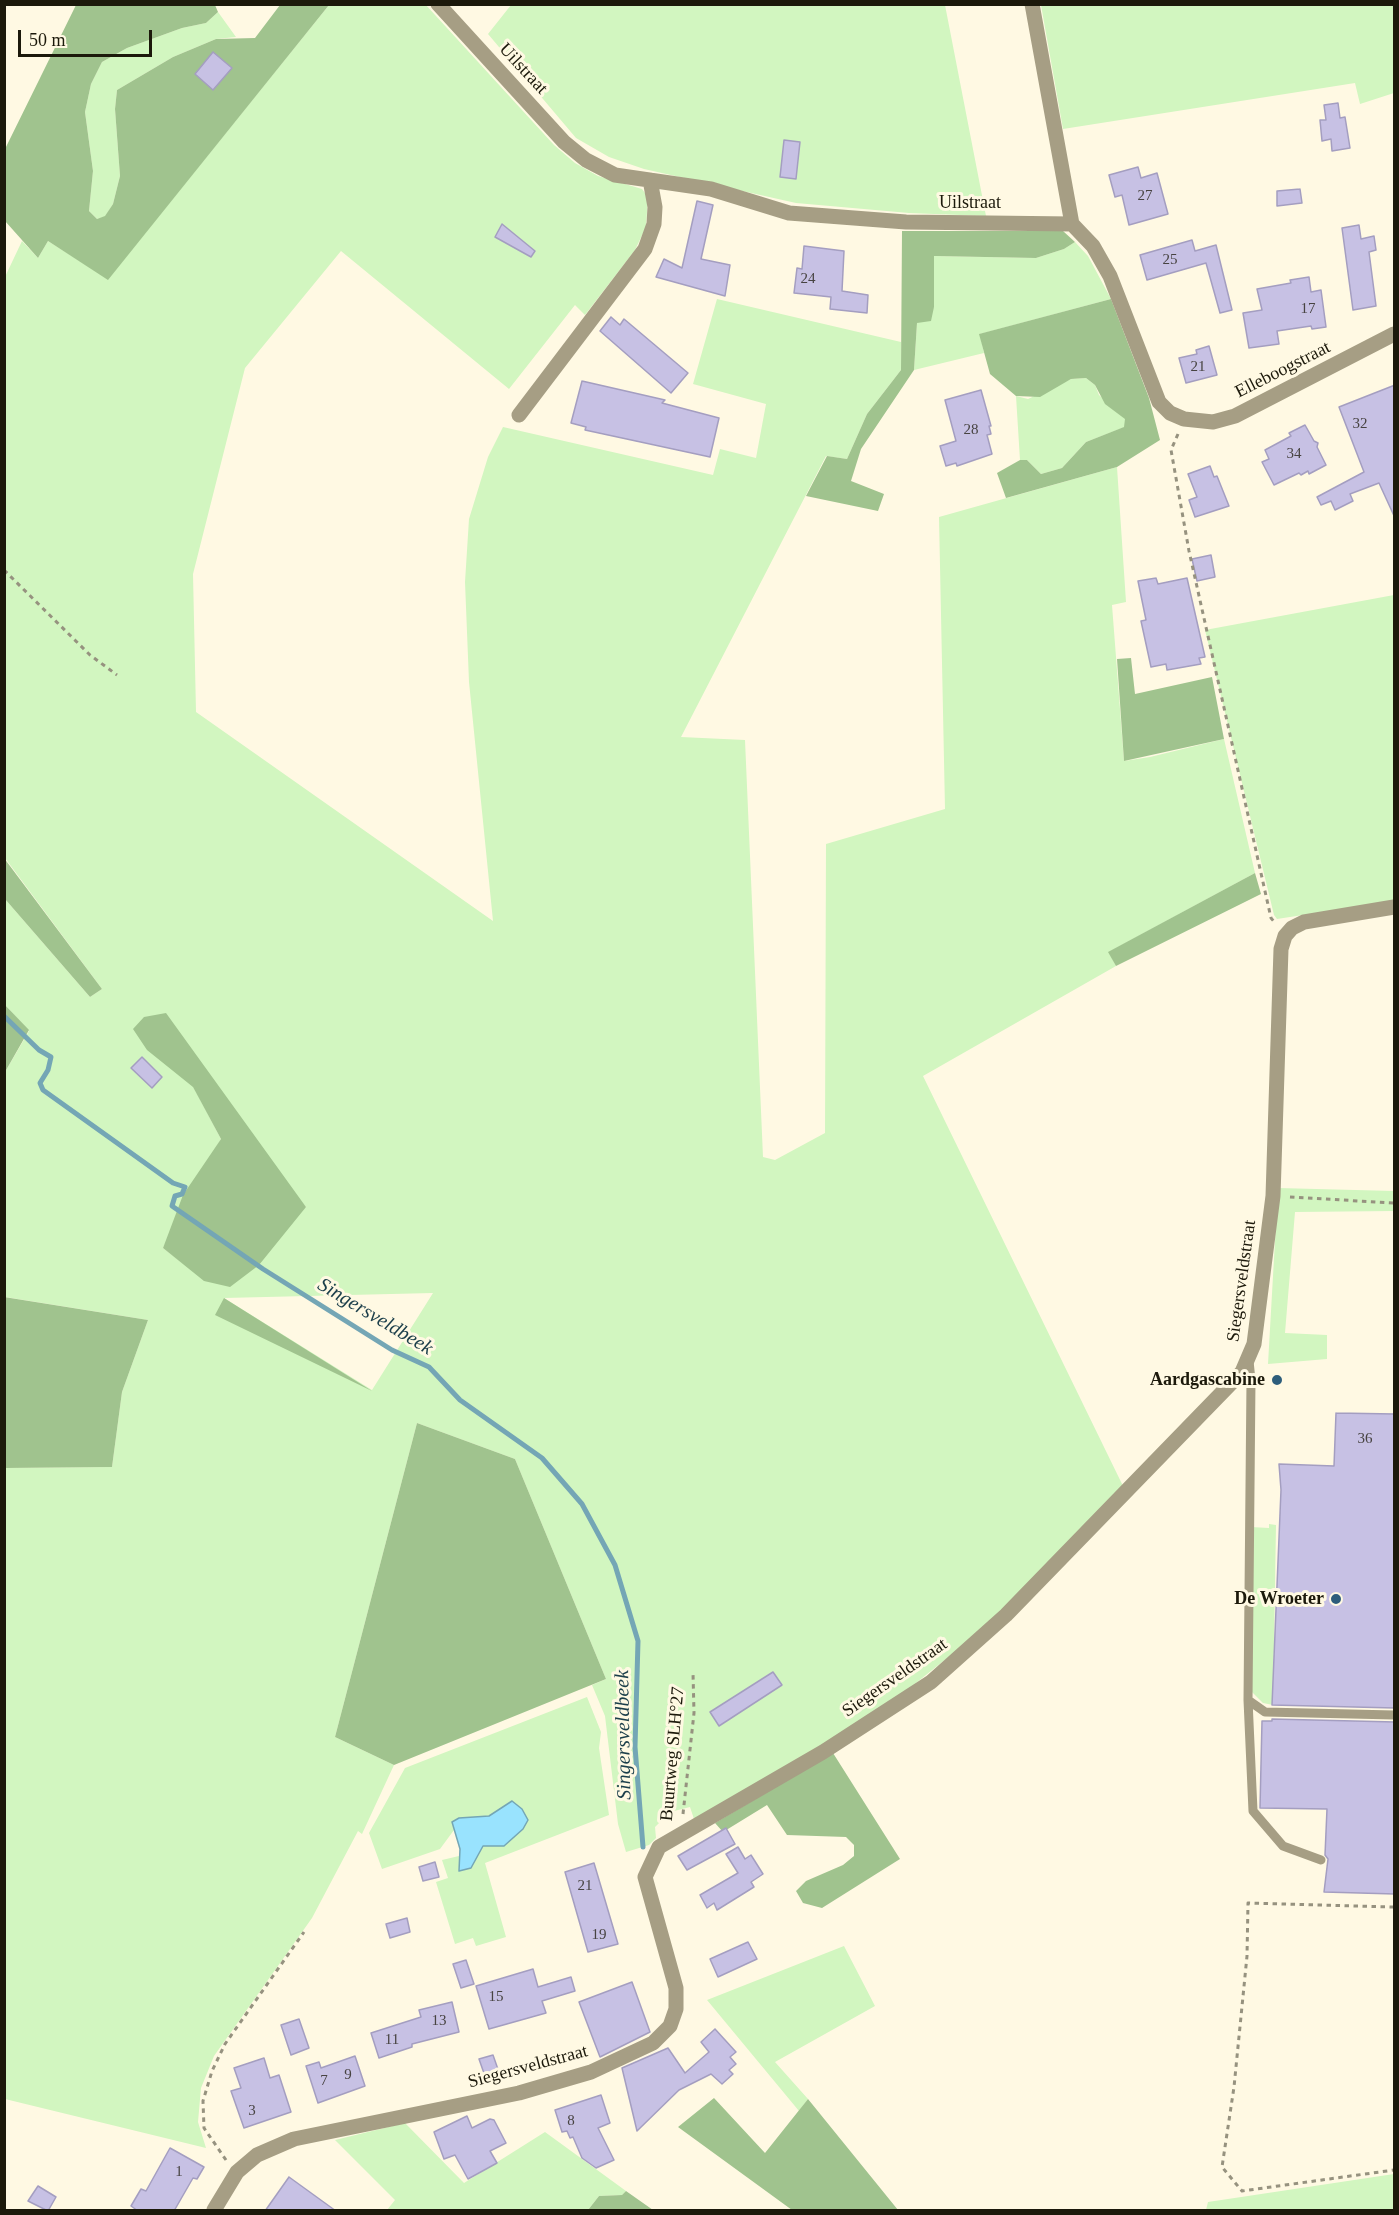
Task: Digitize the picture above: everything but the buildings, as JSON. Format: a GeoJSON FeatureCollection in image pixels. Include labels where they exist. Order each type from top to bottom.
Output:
{"type":"FeatureCollection","features":[{"type":"Feature","properties":{"kind":"street","name":"Uilstraat"},"geometry":{"type":"LineString","coordinates":[[438,4],[564,142],[586,160],[615,175],[711,189],[789,213],[906,222],[1072,224]]}},
{"type":"Feature","properties":{"kind":"street"},"geometry":{"type":"LineString","coordinates":[[1032,4],[1072,224],[1093,246],[1110,276],[1159,402],[1170,413],[1184,419]]}},
{"type":"Feature","properties":{"kind":"street"},"geometry":{"type":"LineString","coordinates":[[519,415],[645,249],[654,224],[655,207],[650,180]]}},
{"type":"Feature","properties":{"kind":"street","name":"Elleboogstraat"},"geometry":{"type":"LineString","coordinates":[[1184,419],[1213,422],[1235,416],[1395,334]]}},
{"type":"Feature","properties":{"kind":"street"},"geometry":{"type":"LineString","coordinates":[[1286,936],[1292,928],[1304,922],[1395,907]]}},
{"type":"Feature","properties":{"kind":"street","name":"Siegersveldstraat"},"geometry":{"type":"LineString","coordinates":[[214,2211],[237,2172],[257,2155],[294,2139],[519,2092],[591,2072],[653,2043],[670,2026],[676,2009],[676,1988],[645,1878],[659,1847],[823,1752],[931,1682],[1006,1615],[1234,1381],[1249,1361],[1261,1304],[1273,1196],[1281,950],[1286,936]]}},
{"type":"Feature","properties":{"kind":"lane"},"geometry":{"type":"LineString","coordinates":[[1249,1361],[1251,1380],[1248,1700],[1252,1811],[1283,1846],[1321,1860]]}},
{"type":"Feature","properties":{"kind":"lane"},"geometry":{"type":"LineString","coordinates":[[1248,1700],[1265,1712],[1395,1715]]}},
{"type":"Feature","properties":{"kind":"path"},"geometry":{"type":"LineString","coordinates":[[1184,419],[1171,450],[1189,551],[1271,918],[1286,936]]}},
{"type":"Feature","properties":{"kind":"path"},"geometry":{"type":"LineString","coordinates":[[4,570],[90,655],[117,675]]}},
{"type":"Feature","properties":{"kind":"path"},"geometry":{"type":"LineString","coordinates":[[1273,1196],[1395,1203]]}},
{"type":"Feature","properties":{"kind":"path","name":"Buurtweg SLH°27"},"geometry":{"type":"LineString","coordinates":[[679,1837],[694,1713],[693,1673]]}},
{"type":"Feature","properties":{"kind":"path"},"geometry":{"type":"LineString","coordinates":[[1395,1907],[1248,1903],[1247,1956],[1239,2039],[1222,2167],[1242,2191],[1395,2170]]}},
{"type":"Feature","properties":{"kind":"path"},"geometry":{"type":"LineString","coordinates":[[237,2172],[204,2128],[203,2101],[212,2071],[225,2044],[304,1932]]}},
{"type":"Feature","properties":{"kind":"green space"},"geometry":{"type":"Polygon","coordinates":[[[425,4],[554,145],[575,163],[598,176],[642,189],[648,197],[646,227],[635,250],[585,315],[575,305],[509,389],[341,251],[245,368],[193,574],[196,712],[493,921],[469,682],[465,582],[469,519],[488,457],[503,427],[713,475],[720,449],[756,458],[766,404],[693,384],[717,299],[901,342],[901,370],[867,414],[847,459],[826,456],[681,737],[745,740],[763,1157],[775,1160],[825,1133],[826,844],[945,809],[939,517],[1117,467],[1126,602],[1112,605],[1124,761],[1224,739],[1255,873],[1109,952],[1116,966],[923,1076],[1123,1486],[982,1630],[906,1691],[780,1773],[694,1819],[690,1807],[670,1812],[655,1827],[656,1838],[649,1845],[626,1852],[618,1824],[605,1716],[592,1685],[606,1679],[515,1459],[417,1423],[335,1737],[394,1765],[362,1834],[358,1831],[312,1918],[214,2056],[201,2088],[198,2122],[206,2148],[5,2099],[5,1468],[112,1467],[122,1392],[148,1320],[5,1297],[5,1072],[29,1031],[5,1005],[5,899],[90,997],[102,989],[5,858],[4,279],[22,241],[38,258],[48,241],[108,279],[329,5],[425,4]],[[193,1086],[221,1139],[163,1248],[185,1265],[306,1207],[193,1086]],[[433,1293],[224,1298],[372,1390],[433,1293]]]}},
{"type":"Feature","properties":{"kind":"green space"},"geometry":{"type":"Polygon","coordinates":[[[76,5],[215,5],[218,12],[206,23],[182,28],[127,48],[102,62],[91,84],[85,112],[93,171],[89,211],[97,219],[105,216],[113,204],[120,176],[115,109],[117,90],[173,57],[216,39],[255,38],[280,5],[329,5],[108,280],[48,241],[38,258],[5,221],[5,149],[76,5]]]}},
{"type":"Feature","properties":{"kind":"green space"},"geometry":{"type":"Polygon","coordinates":[[[511,5],[945,5],[986,216],[909,213],[796,203],[644,169],[609,157],[576,138],[488,34],[511,5]]]}},
{"type":"Feature","properties":{"kind":"green space"},"geometry":{"type":"Polygon","coordinates":[[[1041,5],[1394,5],[1394,93],[1360,104],[1355,83],[1063,129],[1041,5]]]}},
{"type":"Feature","properties":{"kind":"green space"},"geometry":{"type":"Polygon","coordinates":[[[218,12],[236,37],[216,39],[173,57],[117,90],[115,109],[120,176],[113,204],[105,217],[97,219],[89,211],[93,171],[85,112],[91,84],[102,62],[127,48],[182,28],[206,23],[218,12]]]}},
{"type":"Feature","properties":{"kind":"green space"},"geometry":{"type":"Polygon","coordinates":[[[902,231],[1063,231],[1075,242],[1064,249],[1036,258],[934,256],[934,307],[931,321],[917,323],[914,370],[861,449],[851,481],[884,494],[878,511],[806,496],[827,456],[847,459],[867,414],[901,370],[902,231]]]}},
{"type":"Feature","properties":{"kind":"green space"},"geometry":{"type":"Polygon","coordinates":[[[1075,242],[1088,256],[1111,299],[980,334],[984,353],[914,370],[917,323],[934,307],[933,256],[1036,258],[1064,249],[1075,242]]]}},
{"type":"Feature","properties":{"kind":"green space"},"geometry":{"type":"Polygon","coordinates":[[[1111,299],[1149,398],[1160,440],[1117,467],[1006,498],[997,473],[1020,460],[1027,460],[1041,474],[1062,468],[1086,442],[1124,427],[1125,419],[1105,404],[1095,385],[1086,378],[1071,379],[1040,397],[1016,396],[990,374],[979,334],[1111,299]]]}},
{"type":"Feature","properties":{"kind":"green space"},"geometry":{"type":"Polygon","coordinates":[[[1086,378],[1095,385],[1099,395],[1125,418],[1125,427],[1086,442],[1062,468],[1041,474],[1027,460],[1020,460],[1016,396],[1028,399],[1071,379],[1086,378]]]}},
{"type":"Feature","properties":{"kind":"green space"},"geometry":{"type":"Polygon","coordinates":[[[1394,595],[1394,901],[1277,919],[1274,915],[1205,630],[1394,595]]]}},
{"type":"Feature","properties":{"kind":"green space"},"geometry":{"type":"Polygon","coordinates":[[[1131,658],[1135,694],[1212,677],[1224,739],[1124,761],[1117,659],[1131,658]]]}},
{"type":"Feature","properties":{"kind":"green space"},"geometry":{"type":"Polygon","coordinates":[[[4,858],[102,989],[90,997],[5,899],[4,858]]]}},
{"type":"Feature","properties":{"kind":"green space"},"geometry":{"type":"Polygon","coordinates":[[[1255,873],[1261,894],[1116,966],[1108,952],[1255,873]]]}},
{"type":"Feature","properties":{"kind":"green space"},"geometry":{"type":"Polygon","coordinates":[[[5,1005],[29,1030],[5,1072],[5,1005]]]}},
{"type":"Feature","properties":{"kind":"green space"},"geometry":{"type":"Polygon","coordinates":[[[166,1013],[306,1207],[259,1265],[230,1287],[204,1281],[163,1248],[183,1195],[221,1139],[193,1087],[147,1050],[133,1029],[144,1017],[166,1013]]]}},
{"type":"Feature","properties":{"kind":"green space"},"geometry":{"type":"Polygon","coordinates":[[[1278,1188],[1394,1191],[1394,1211],[1295,1212],[1285,1333],[1327,1335],[1327,1359],[1268,1364],[1278,1188]]]}},
{"type":"Feature","properties":{"kind":"green space"},"geometry":{"type":"Polygon","coordinates":[[[4,1297],[148,1320],[122,1392],[112,1467],[5,1468],[4,1297]]]}},
{"type":"Feature","properties":{"kind":"green space"},"geometry":{"type":"Polygon","coordinates":[[[224,1298],[372,1391],[215,1315],[224,1298]]]}},
{"type":"Feature","properties":{"kind":"green space"},"geometry":{"type":"Polygon","coordinates":[[[417,1423],[515,1459],[606,1679],[394,1765],[335,1737],[417,1423]]]}},
{"type":"Feature","properties":{"kind":"green space"},"geometry":{"type":"Polygon","coordinates":[[[1269,1524],[1276,1525],[1273,1705],[1263,1703],[1250,1690],[1251,1527],[1269,1528],[1269,1524]]]}},
{"type":"Feature","properties":{"kind":"green space"},"geometry":{"type":"Polygon","coordinates":[[[587,1697],[601,1732],[599,1748],[609,1815],[485,1863],[506,1937],[476,1946],[473,1938],[455,1944],[436,1882],[448,1878],[442,1860],[459,1856],[459,1871],[483,1846],[504,1846],[523,1829],[522,1809],[512,1801],[489,1816],[452,1822],[454,1830],[440,1849],[382,1869],[369,1833],[405,1768],[587,1697]]]}},
{"type":"Feature","properties":{"kind":"green space"},"geometry":{"type":"Polygon","coordinates":[[[833,1753],[900,1859],[822,1908],[803,1903],[796,1891],[806,1881],[843,1865],[854,1856],[854,1845],[846,1837],[787,1835],[767,1805],[723,1832],[715,1823],[833,1753]]]}},
{"type":"Feature","properties":{"kind":"green space"},"geometry":{"type":"Polygon","coordinates":[[[844,1946],[875,2006],[775,2062],[808,2099],[799,2111],[707,2000],[844,1946]]]}},
{"type":"Feature","properties":{"kind":"green space"},"geometry":{"type":"Polygon","coordinates":[[[714,2098],[765,2153],[808,2099],[898,2210],[792,2210],[678,2127],[714,2098]]]}},
{"type":"Feature","properties":{"kind":"green space"},"geometry":{"type":"Polygon","coordinates":[[[405,2123],[464,2183],[545,2132],[626,2191],[622,2195],[599,2196],[588,2210],[387,2210],[395,2200],[335,2140],[405,2123]]]}},
{"type":"Feature","properties":{"kind":"green space"},"geometry":{"type":"Polygon","coordinates":[[[1394,2174],[1394,2210],[1206,2210],[1208,2202],[1394,2174]]]}},
{"type":"Feature","properties":{"kind":"green space"},"geometry":{"type":"Polygon","coordinates":[[[626,2191],[653,2210],[588,2210],[599,2196],[622,2195],[626,2191]]]}},
{"type":"Feature","properties":{"kind":"water"},"geometry":{"type":"Polygon","coordinates":[[[512,1801],[522,1809],[528,1820],[523,1829],[504,1846],[483,1846],[471,1868],[459,1871],[460,1849],[452,1822],[459,1818],[489,1816],[512,1801]]]}},
{"type":"Feature","properties":{"kind":"waterway","name":"Singersveldbeek"},"geometry":{"type":"LineString","coordinates":[[4,1016],[39,1050],[51,1057],[48,1070],[40,1083],[43,1090],[173,1183],[185,1187],[182,1194],[175,1196],[172,1206],[263,1269],[392,1350],[429,1367],[460,1400],[542,1458],[582,1504],[615,1565],[638,1641],[635,1747],[643,1847]]}},
{"type":"Feature","properties":{"kind":"place","name":"Aardgascabine"},"geometry":{"type":"Point","coordinates":[1277,1380]}},
{"type":"Feature","properties":{"kind":"place","name":"De Wroeter"},"geometry":{"type":"Point","coordinates":[1336,1599]}}]}
